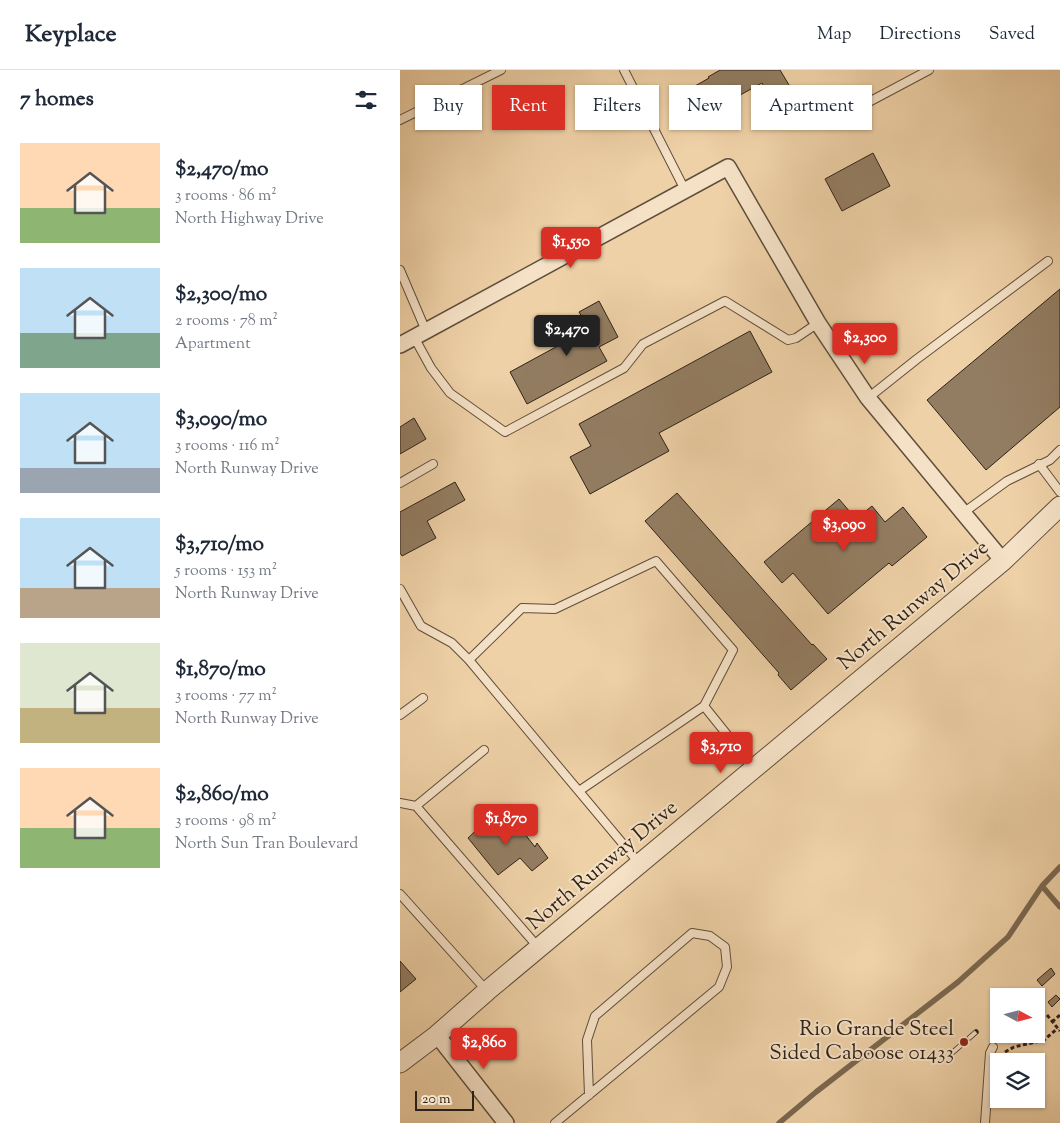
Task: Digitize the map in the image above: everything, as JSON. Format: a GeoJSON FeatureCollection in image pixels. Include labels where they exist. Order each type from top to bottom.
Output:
{"type":"FeatureCollection","features":[{"type":"Feature","properties":{"kind":"street"},"geometry":{"type":"LineString","coordinates":[[400,345],[728,167],[818,323],[868,398],[1003,562]]}},
{"type":"Feature","properties":{"kind":"street","name":"North Runway Drive"},"geometry":{"type":"LineString","coordinates":[[400,1063],[437,1035],[487,991],[1003,562],[1060,506]]}},
{"type":"Feature","properties":{"kind":"street"},"geometry":{"type":"LineString","coordinates":[[437,1035],[506,1123]]}},
{"type":"Feature","properties":{"kind":"lane"},"geometry":{"type":"LineString","coordinates":[[400,120],[501,70]]}},
{"type":"Feature","properties":{"kind":"lane"},"geometry":{"type":"LineString","coordinates":[[624,70],[685,190]]}},
{"type":"Feature","properties":{"kind":"lane"},"geometry":{"type":"LineString","coordinates":[[872,100],[929,70]]}},
{"type":"Feature","properties":{"kind":"lane"},"geometry":{"type":"LineString","coordinates":[[868,398],[1048,261]]}},
{"type":"Feature","properties":{"kind":"lane"},"geometry":{"type":"LineString","coordinates":[[400,270],[431,368],[450,393],[505,432],[624,368],[643,344],[725,301],[788,340],[796,338],[818,323]]}},
{"type":"Feature","properties":{"kind":"lane"},"geometry":{"type":"LineString","coordinates":[[963,513],[1007,481],[1050,460],[1060,450]]}},
{"type":"Feature","properties":{"kind":"lane"},"geometry":{"type":"LineString","coordinates":[[400,484],[433,464]]}},
{"type":"Feature","properties":{"kind":"lane"},"geometry":{"type":"LineString","coordinates":[[1040,464],[1060,492]]}},
{"type":"Feature","properties":{"kind":"lane"},"geometry":{"type":"LineString","coordinates":[[470,660],[522,608],[555,609],[656,561],[733,650],[704,706],[579,791]]}},
{"type":"Feature","properties":{"kind":"lane"},"geometry":{"type":"LineString","coordinates":[[400,589],[421,626],[452,644],[470,660],[640,865]]}},
{"type":"Feature","properties":{"kind":"lane"},"geometry":{"type":"LineString","coordinates":[[400,715],[423,698]]}},
{"type":"Feature","properties":{"kind":"lane"},"geometry":{"type":"LineString","coordinates":[[704,706],[754,768]]}},
{"type":"Feature","properties":{"kind":"lane"},"geometry":{"type":"LineString","coordinates":[[416,806],[484,750]]}},
{"type":"Feature","properties":{"kind":"lane"},"geometry":{"type":"LineString","coordinates":[[400,803],[416,806],[539,949]]}},
{"type":"Feature","properties":{"kind":"lane"},"geometry":{"type":"LineString","coordinates":[[400,894],[487,991]]}},
{"type":"Feature","properties":{"kind":"lane"},"geometry":{"type":"LineString","coordinates":[[556,1123],[719,987],[727,967],[725,947],[710,936],[692,933],[595,1016],[587,1040],[589,1095]]}},
{"type":"Feature","properties":{"kind":"lane"},"geometry":{"type":"LineString","coordinates":[[985,1123],[990,1053],[993,1047]]}},
{"type":"Feature","properties":{"kind":"path"},"geometry":{"type":"LineString","coordinates":[[993,1047],[1007,1053],[1014,1047],[1044,1040],[1059,1030],[1047,1015]]}},
{"type":"Feature","properties":{"kind":"path"},"geometry":{"type":"LineString","coordinates":[[1052,1022],[1060,1015]]}},
{"type":"Feature","properties":{"kind":"building"},"geometry":{"type":"Polygon","coordinates":[[[720,70],[780,70],[789,85],[763,85],[762,83],[751,85],[751,89],[741,95],[741,85],[697,85],[720,70]]]}},
{"type":"Feature","properties":{"kind":"building"},"geometry":{"type":"Polygon","coordinates":[[[873,153],[890,186],[842,211],[825,179],[873,153]]]}},
{"type":"Feature","properties":{"kind":"building"},"geometry":{"type":"Polygon","coordinates":[[[1060,289],[1060,407],[986,470],[927,400],[1060,289]]]}},
{"type":"Feature","properties":{"kind":"building"},"geometry":{"type":"Polygon","coordinates":[[[599,301],[618,337],[599,347],[607,361],[527,404],[510,372],[589,329],[579,312],[599,301]]]}},
{"type":"Feature","properties":{"kind":"building"},"geometry":{"type":"Polygon","coordinates":[[[750,331],[772,372],[659,433],[669,451],[590,494],[570,457],[591,446],[579,424],[750,331]]]}},
{"type":"Feature","properties":{"kind":"building"},"geometry":{"type":"Polygon","coordinates":[[[414,418],[426,439],[400,454],[400,427],[414,418]]]}},
{"type":"Feature","properties":{"kind":"building"},"geometry":{"type":"Polygon","coordinates":[[[455,482],[465,500],[427,521],[436,538],[402,556],[400,553],[400,512],[455,482]]]}},
{"type":"Feature","properties":{"kind":"building"},"geometry":{"type":"Polygon","coordinates":[[[677,493],[812,645],[827,659],[791,690],[778,675],[779,673],[645,521],[677,493]]]}},
{"type":"Feature","properties":{"kind":"building"},"geometry":{"type":"Polygon","coordinates":[[[839,499],[856,519],[872,506],[885,522],[903,507],[927,537],[892,566],[889,563],[828,614],[793,573],[782,583],[764,562],[839,499]]]}},
{"type":"Feature","properties":{"kind":"building"},"geometry":{"type":"Polygon","coordinates":[[[510,815],[535,847],[537,843],[548,858],[532,871],[520,858],[498,875],[468,838],[486,821],[492,829],[510,815]]]}},
{"type":"Feature","properties":{"kind":"building"},"geometry":{"type":"Polygon","coordinates":[[[400,961],[416,979],[400,992],[400,961]]]}},
{"type":"Feature","properties":{"kind":"building"},"geometry":{"type":"Polygon","coordinates":[[[1051,968],[1055,974],[1042,986],[1037,980],[1051,968]]]}},
{"type":"Feature","properties":{"kind":"building"},"geometry":{"type":"Polygon","coordinates":[[[1056,995],[1060,999],[1052,1007],[1048,1002],[1056,995]]]}},
{"type":"Feature","properties":{"kind":"waterway"},"geometry":{"type":"LineString","coordinates":[[779,1123],[958,982],[1008,937],[1042,886],[1060,867]]}},
{"type":"Feature","properties":{"kind":"waterway"},"geometry":{"type":"LineString","coordinates":[[1042,886],[1060,907]]}},
{"type":"Feature","properties":{"kind":"railway"},"geometry":{"type":"LineString","coordinates":[[952,1053],[976,1032]]}},
{"type":"Feature","properties":{"kind":"place","name":"Rio Grande Steel Sided Caboose 01433"},"geometry":{"type":"Point","coordinates":[964,1042]}}]}
